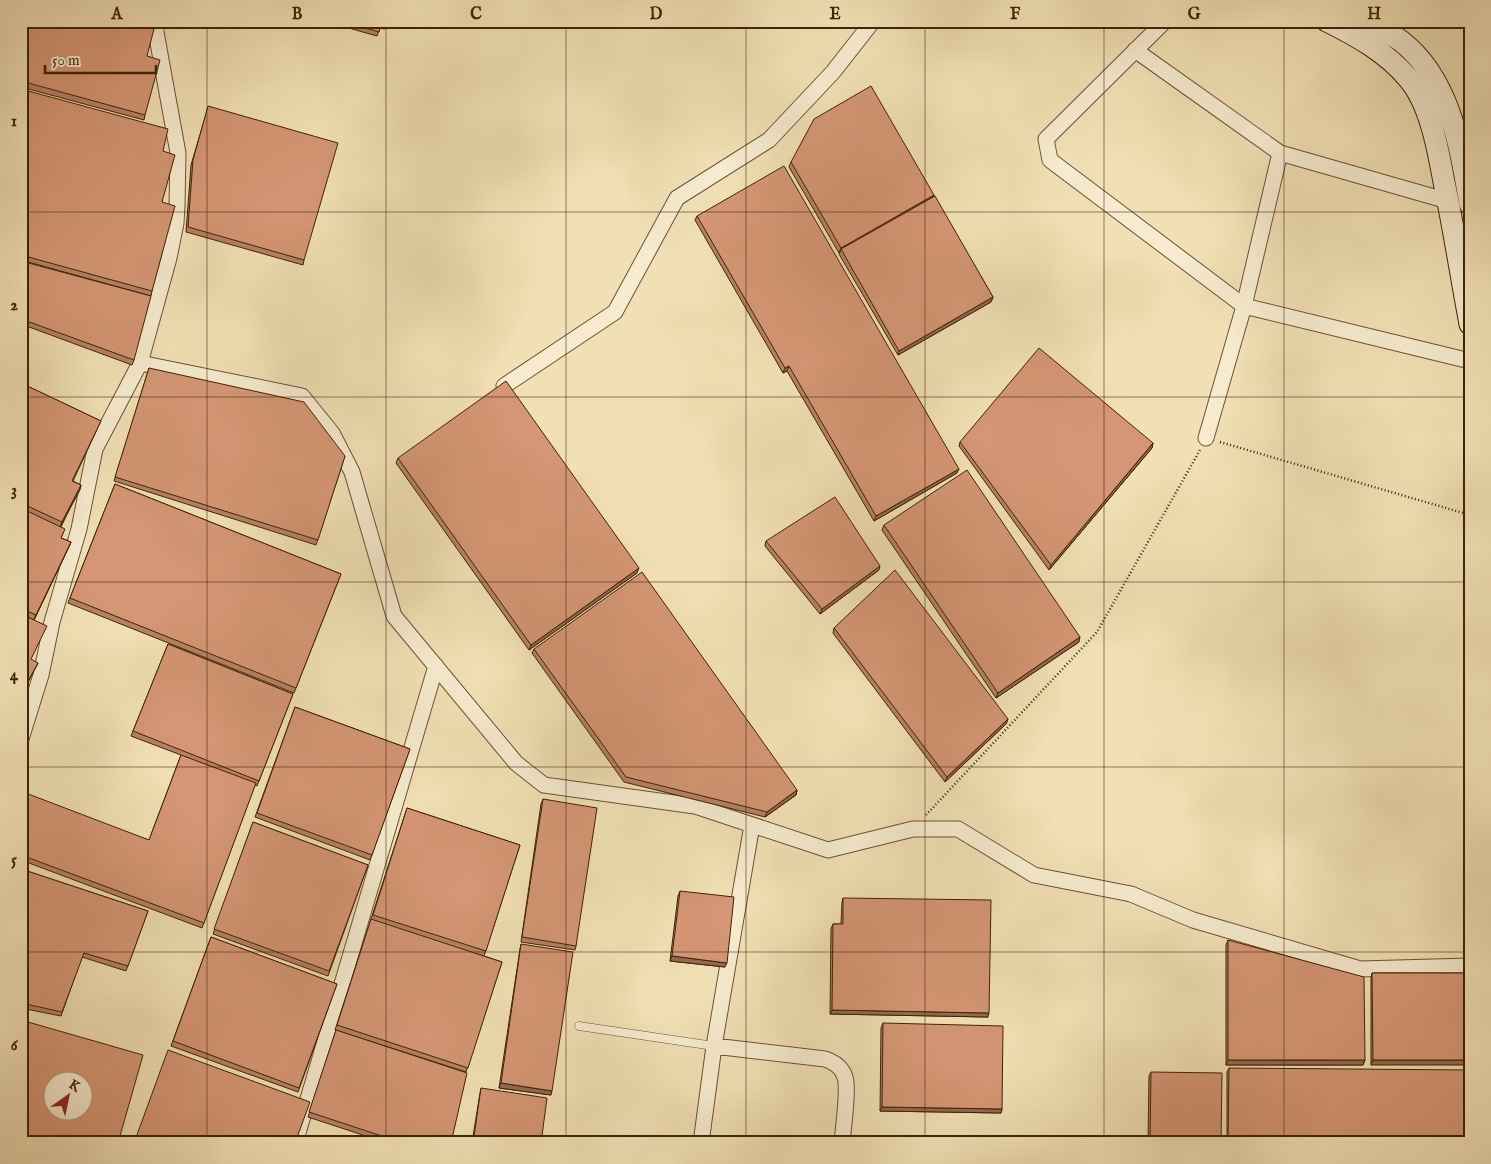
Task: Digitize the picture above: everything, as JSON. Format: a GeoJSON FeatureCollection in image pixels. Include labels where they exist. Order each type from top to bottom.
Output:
{"type":"FeatureCollection","features":[{"type":"Feature","properties":{"kind":"street"},"geometry":{"type":"LineString","coordinates":[[21,739],[41,675],[52,622],[78,529],[95,449],[140,363],[169,258],[176,223],[178,153],[154,21]]}},
{"type":"Feature","properties":{"kind":"street"},"geometry":{"type":"LineString","coordinates":[[504,386],[615,312],[677,198],[769,140],[833,72],[873,21]]}},
{"type":"Feature","properties":{"kind":"street"},"geometry":{"type":"LineString","coordinates":[[1165,21],[1046,139],[1050,160],[1244,306],[1470,360]]}},
{"type":"Feature","properties":{"kind":"street"},"geometry":{"type":"LineString","coordinates":[[1327,21],[1367,25],[1401,41],[1419,58],[1442,95],[1454,128],[1470,204]]}},
{"type":"Feature","properties":{"kind":"street"},"geometry":{"type":"LineString","coordinates":[[1367,25],[1387,57],[1409,79],[1423,104],[1435,138],[1470,324]]}},
{"type":"Feature","properties":{"kind":"street"},"geometry":{"type":"LineString","coordinates":[[1135,50],[1280,153],[1448,201]]}},
{"type":"Feature","properties":{"kind":"street"},"geometry":{"type":"LineString","coordinates":[[1206,438],[1244,306],[1280,153]]}},
{"type":"Feature","properties":{"kind":"street"},"geometry":{"type":"LineString","coordinates":[[140,363],[302,396],[332,433],[352,472],[394,616],[516,763],[544,786],[695,806],[828,850],[913,829],[958,829],[1034,875],[1131,894],[1193,920],[1360,969],[1470,966]]}},
{"type":"Feature","properties":{"kind":"street"},"geometry":{"type":"LineString","coordinates":[[295,1143],[436,666]]}},
{"type":"Feature","properties":{"kind":"street"},"geometry":{"type":"LineString","coordinates":[[701,1143],[714,1046],[752,825]]}},
{"type":"Feature","properties":{"kind":"street"},"geometry":{"type":"LineString","coordinates":[[714,1046],[825,1059],[833,1062],[842,1072],[846,1082],[842,1143]]}},
{"type":"Feature","properties":{"kind":"lane"},"geometry":{"type":"LineString","coordinates":[[579,1026],[714,1046]]}},
{"type":"Feature","properties":{"kind":"path"},"geometry":{"type":"LineString","coordinates":[[913,829],[1097,632],[1206,438],[1470,515]]}},
{"type":"Feature","properties":{"kind":"building"},"geometry":{"type":"Polygon","coordinates":[[[21,21],[128,21],[154,29],[147,56],[160,60],[145,115],[21,81],[21,21]]]}},
{"type":"Feature","properties":{"kind":"building"},"geometry":{"type":"Polygon","coordinates":[[[342,21],[382,21],[379,32],[342,21]]]}},
{"type":"Feature","properties":{"kind":"building"},"geometry":{"type":"Polygon","coordinates":[[[386,21],[414,21],[385,24],[386,21]]]}},
{"type":"Feature","properties":{"kind":"building"},"geometry":{"type":"Polygon","coordinates":[[[871,86],[934,195],[841,248],[791,162],[814,119],[871,86]]]}},
{"type":"Feature","properties":{"kind":"building"},"geometry":{"type":"Polygon","coordinates":[[[21,89],[168,129],[163,151],[175,155],[162,202],[175,206],[152,291],[21,255],[21,89]]]}},
{"type":"Feature","properties":{"kind":"building"},"geometry":{"type":"Polygon","coordinates":[[[208,106],[338,143],[304,260],[188,227],[193,160],[208,106]]]}},
{"type":"Feature","properties":{"kind":"building"},"geometry":{"type":"Polygon","coordinates":[[[784,166],[959,469],[876,516],[789,366],[785,368],[697,216],[784,166]]]}},
{"type":"Feature","properties":{"kind":"building"},"geometry":{"type":"Polygon","coordinates":[[[935,196],[993,297],[899,351],[841,249],[935,196]]]}},
{"type":"Feature","properties":{"kind":"building"},"geometry":{"type":"Polygon","coordinates":[[[21,261],[151,296],[134,360],[21,319],[21,261]]]}},
{"type":"Feature","properties":{"kind":"building"},"geometry":{"type":"Polygon","coordinates":[[[1039,348],[1153,443],[1051,565],[960,442],[1039,348]]]}},
{"type":"Feature","properties":{"kind":"building"},"geometry":{"type":"Polygon","coordinates":[[[149,368],[304,402],[345,456],[318,540],[115,477],[149,368]]]}},
{"type":"Feature","properties":{"kind":"building"},"geometry":{"type":"Polygon","coordinates":[[[506,381],[639,568],[531,645],[398,458],[506,381]]]}},
{"type":"Feature","properties":{"kind":"building"},"geometry":{"type":"Polygon","coordinates":[[[21,383],[101,421],[72,481],[81,485],[62,522],[21,503],[21,383]]]}},
{"type":"Feature","properties":{"kind":"building"},"geometry":{"type":"Polygon","coordinates":[[[967,470],[1080,637],[998,693],[884,525],[967,470]]]}},
{"type":"Feature","properties":{"kind":"building"},"geometry":{"type":"Polygon","coordinates":[[[115,484],[341,574],[296,688],[70,598],[115,484]]]}},
{"type":"Feature","properties":{"kind":"building"},"geometry":{"type":"Polygon","coordinates":[[[835,497],[880,566],[822,609],[766,541],[835,497]]]}},
{"type":"Feature","properties":{"kind":"building"},"geometry":{"type":"Polygon","coordinates":[[[21,508],[65,529],[61,538],[71,542],[36,615],[21,608],[21,508]]]}},
{"type":"Feature","properties":{"kind":"building"},"geometry":{"type":"Polygon","coordinates":[[[895,570],[1008,719],[947,777],[834,628],[895,570]]]}},
{"type":"Feature","properties":{"kind":"building"},"geometry":{"type":"Polygon","coordinates":[[[642,572],[797,790],[767,812],[626,777],[534,649],[642,572]]]}},
{"type":"Feature","properties":{"kind":"building"},"geometry":{"type":"Polygon","coordinates":[[[21,614],[47,626],[31,659],[38,663],[21,694],[21,614]]]}},
{"type":"Feature","properties":{"kind":"building"},"geometry":{"type":"Polygon","coordinates":[[[168,644],[293,694],[259,781],[133,731],[168,644]]]}},
{"type":"Feature","properties":{"kind":"building"},"geometry":{"type":"Polygon","coordinates":[[[295,707],[410,749],[372,855],[257,813],[295,707]]]}},
{"type":"Feature","properties":{"kind":"building"},"geometry":{"type":"Polygon","coordinates":[[[181,755],[256,783],[204,923],[21,855],[21,796],[23,792],[149,840],[181,755]]]}},
{"type":"Feature","properties":{"kind":"building"},"geometry":{"type":"Polygon","coordinates":[[[543,799],[597,808],[576,946],[522,937],[543,799]]]}},
{"type":"Feature","properties":{"kind":"building"},"geometry":{"type":"Polygon","coordinates":[[[407,808],[520,845],[486,951],[373,915],[407,808]]]}},
{"type":"Feature","properties":{"kind":"building"},"geometry":{"type":"Polygon","coordinates":[[[253,822],[368,865],[329,971],[214,929],[253,822]]]}},
{"type":"Feature","properties":{"kind":"building"},"geometry":{"type":"Polygon","coordinates":[[[21,869],[148,911],[128,966],[84,953],[62,1012],[21,1003],[21,869]]]}},
{"type":"Feature","properties":{"kind":"building"},"geometry":{"type":"Polygon","coordinates":[[[680,891],[734,897],[727,963],[672,956],[680,891]]]}},
{"type":"Feature","properties":{"kind":"building"},"geometry":{"type":"Polygon","coordinates":[[[843,898],[991,900],[989,1013],[832,1010],[833,924],[843,924],[843,898]]]}},
{"type":"Feature","properties":{"kind":"building"},"geometry":{"type":"Polygon","coordinates":[[[371,919],[502,962],[468,1068],[337,1025],[371,919]]]}},
{"type":"Feature","properties":{"kind":"building"},"geometry":{"type":"Polygon","coordinates":[[[211,937],[337,984],[299,1088],[173,1041],[211,937]]]}},
{"type":"Feature","properties":{"kind":"building"},"geometry":{"type":"Polygon","coordinates":[[[1228,940],[1364,977],[1365,1060],[1228,1060],[1228,940]]]}},
{"type":"Feature","properties":{"kind":"building"},"geometry":{"type":"Polygon","coordinates":[[[521,944],[573,952],[552,1091],[501,1083],[521,944]]]}},
{"type":"Feature","properties":{"kind":"building"},"geometry":{"type":"Polygon","coordinates":[[[1372,973],[1470,973],[1470,1060],[1373,1060],[1372,973]]]}},
{"type":"Feature","properties":{"kind":"building"},"geometry":{"type":"Polygon","coordinates":[[[21,1020],[143,1055],[118,1143],[21,1142],[21,1020]]]}},
{"type":"Feature","properties":{"kind":"building"},"geometry":{"type":"Polygon","coordinates":[[[883,1023],[1003,1026],[1002,1109],[882,1107],[883,1023]]]}},
{"type":"Feature","properties":{"kind":"building"},"geometry":{"type":"Polygon","coordinates":[[[336,1030],[467,1073],[451,1143],[403,1143],[309,1112],[336,1030]]]}},
{"type":"Feature","properties":{"kind":"building"},"geometry":{"type":"Polygon","coordinates":[[[168,1050],[310,1102],[295,1143],[134,1143],[168,1050]]]}},
{"type":"Feature","properties":{"kind":"building"},"geometry":{"type":"Polygon","coordinates":[[[1229,1068],[1470,1070],[1470,1143],[1228,1142],[1229,1068]]]}},
{"type":"Feature","properties":{"kind":"building"},"geometry":{"type":"Polygon","coordinates":[[[1151,1072],[1222,1073],[1221,1143],[1150,1143],[1151,1072]]]}},
{"type":"Feature","properties":{"kind":"building"},"geometry":{"type":"Polygon","coordinates":[[[481,1088],[547,1098],[541,1143],[473,1143],[481,1088]]]}}]}
